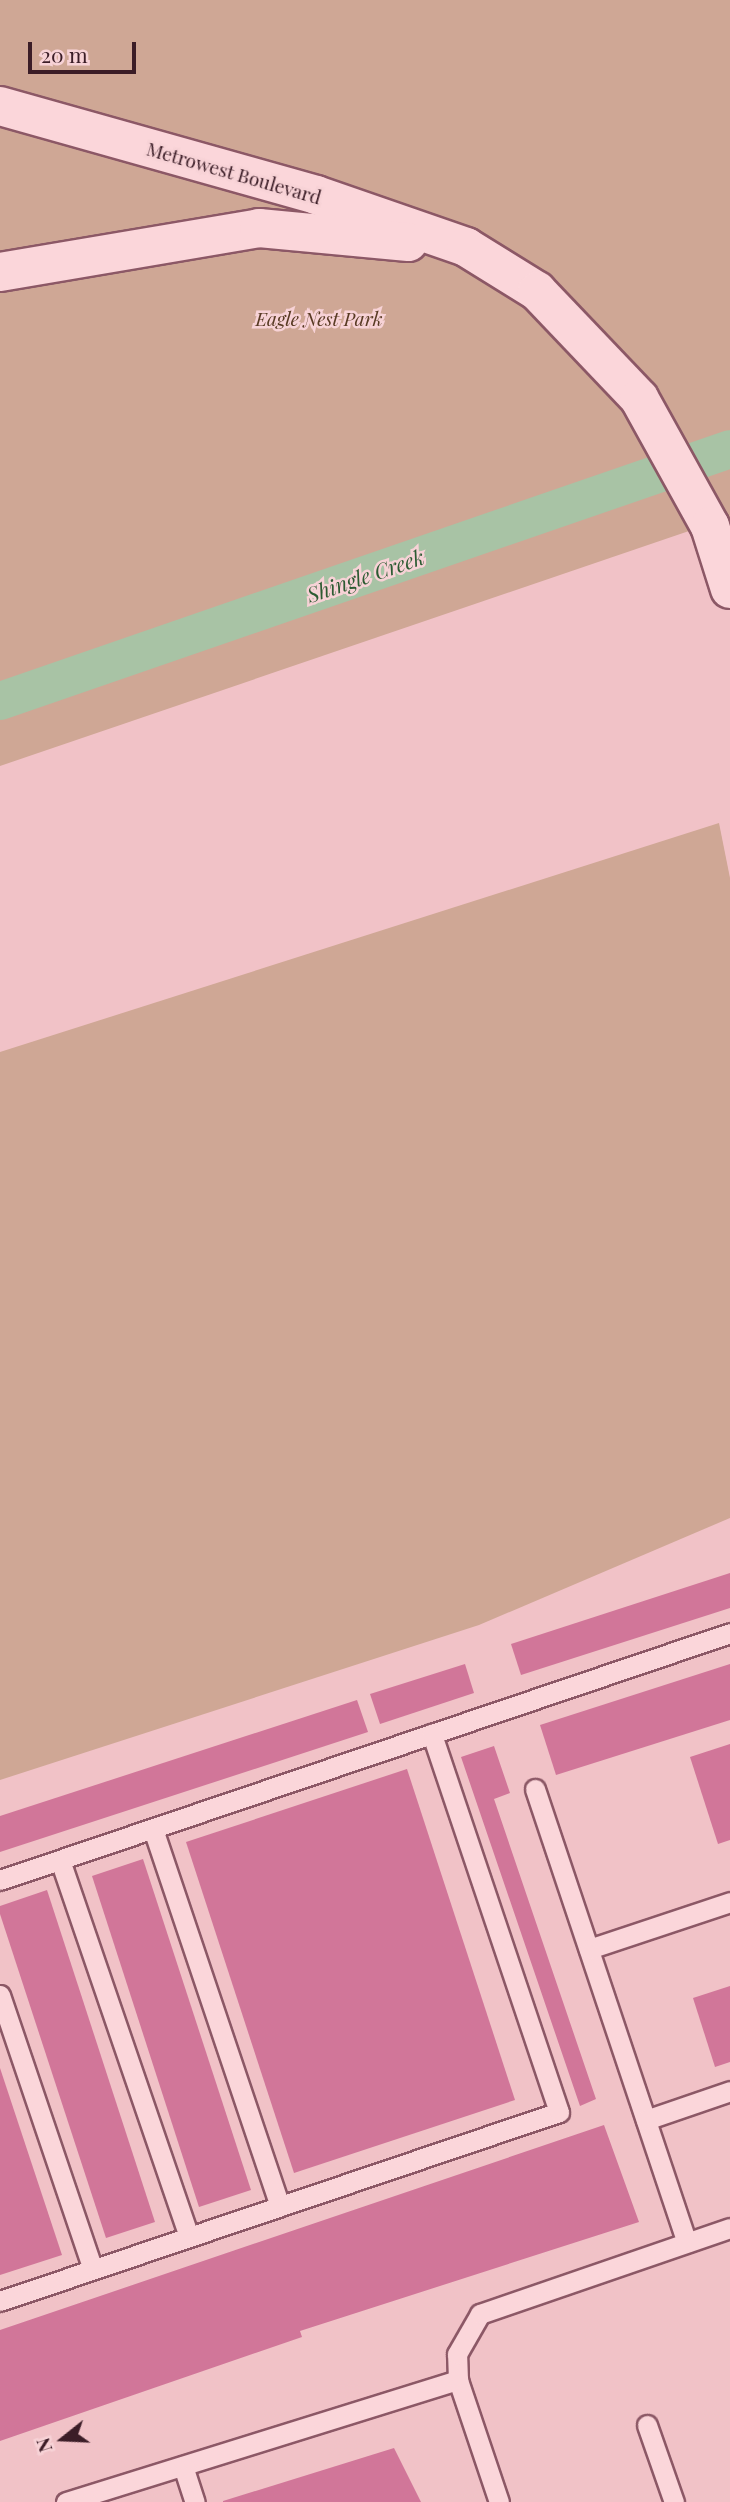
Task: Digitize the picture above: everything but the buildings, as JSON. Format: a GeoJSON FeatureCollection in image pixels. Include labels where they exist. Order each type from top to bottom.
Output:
{"type":"FeatureCollection","features":[{"type":"Feature","properties":{"kind":"street","name":"Metrowest Boulevard"},"geometry":{"type":"LineString","coordinates":[[0,106],[316,195],[466,247],[537,291],[639,398],[710,526],[730,589]]}},
{"type":"Feature","properties":{"kind":"street","name":"Metrowest Boulevard"},"geometry":{"type":"LineString","coordinates":[[0,272],[259,228],[466,247]]}},
{"type":"Feature","properties":{"kind":"lane"},"geometry":{"type":"LineString","coordinates":[[0,1880],[730,1633]]}},
{"type":"Feature","properties":{"kind":"lane"},"geometry":{"type":"LineString","coordinates":[[0,2301],[559,2112],[432,1734]]}},
{"type":"Feature","properties":{"kind":"lane"},"geometry":{"type":"LineString","coordinates":[[535,1789],[687,2242]]}},
{"type":"Feature","properties":{"kind":"lane"},"geometry":{"type":"LineString","coordinates":[[153,1829],[280,2206]]}},
{"type":"Feature","properties":{"kind":"lane"},"geometry":{"type":"LineString","coordinates":[[60,1860],[189,2237]]}},
{"type":"Feature","properties":{"kind":"lane"},"geometry":{"type":"LineString","coordinates":[[589,1949],[730,1902]]}},
{"type":"Feature","properties":{"kind":"lane"},"geometry":{"type":"LineString","coordinates":[[0,1995],[93,2269]]}},
{"type":"Feature","properties":{"kind":"lane"},"geometry":{"type":"LineString","coordinates":[[646,2120],[730,2091]]}},
{"type":"Feature","properties":{"kind":"lane"},"geometry":{"type":"LineString","coordinates":[[499,2502],[458,2379],[457,2354],[480,2314],[730,2228]]}},
{"type":"Feature","properties":{"kind":"lane"},"geometry":{"type":"LineString","coordinates":[[66,2502],[458,2379]]}},
{"type":"Feature","properties":{"kind":"lane"},"geometry":{"type":"LineString","coordinates":[[647,2426],[674,2502]]}},
{"type":"Feature","properties":{"kind":"lane"},"geometry":{"type":"LineString","coordinates":[[183,2466],[195,2502]]}},
{"type":"Feature","properties":{"kind":"green space","name":"Eagle Nest Park"},"geometry":{"type":"Polygon","coordinates":[[[0,0],[730,0],[730,517],[0,766],[0,0]]]}},
{"type":"Feature","properties":{"kind":"green space"},"geometry":{"type":"Polygon","coordinates":[[[719,823],[730,878],[730,1518],[479,1625],[0,1780],[0,1052],[719,823]]]}},
{"type":"Feature","properties":{"kind":"waterway","name":"Shingle Creek"},"geometry":{"type":"LineString","coordinates":[[0,701],[730,449]]}}]}
